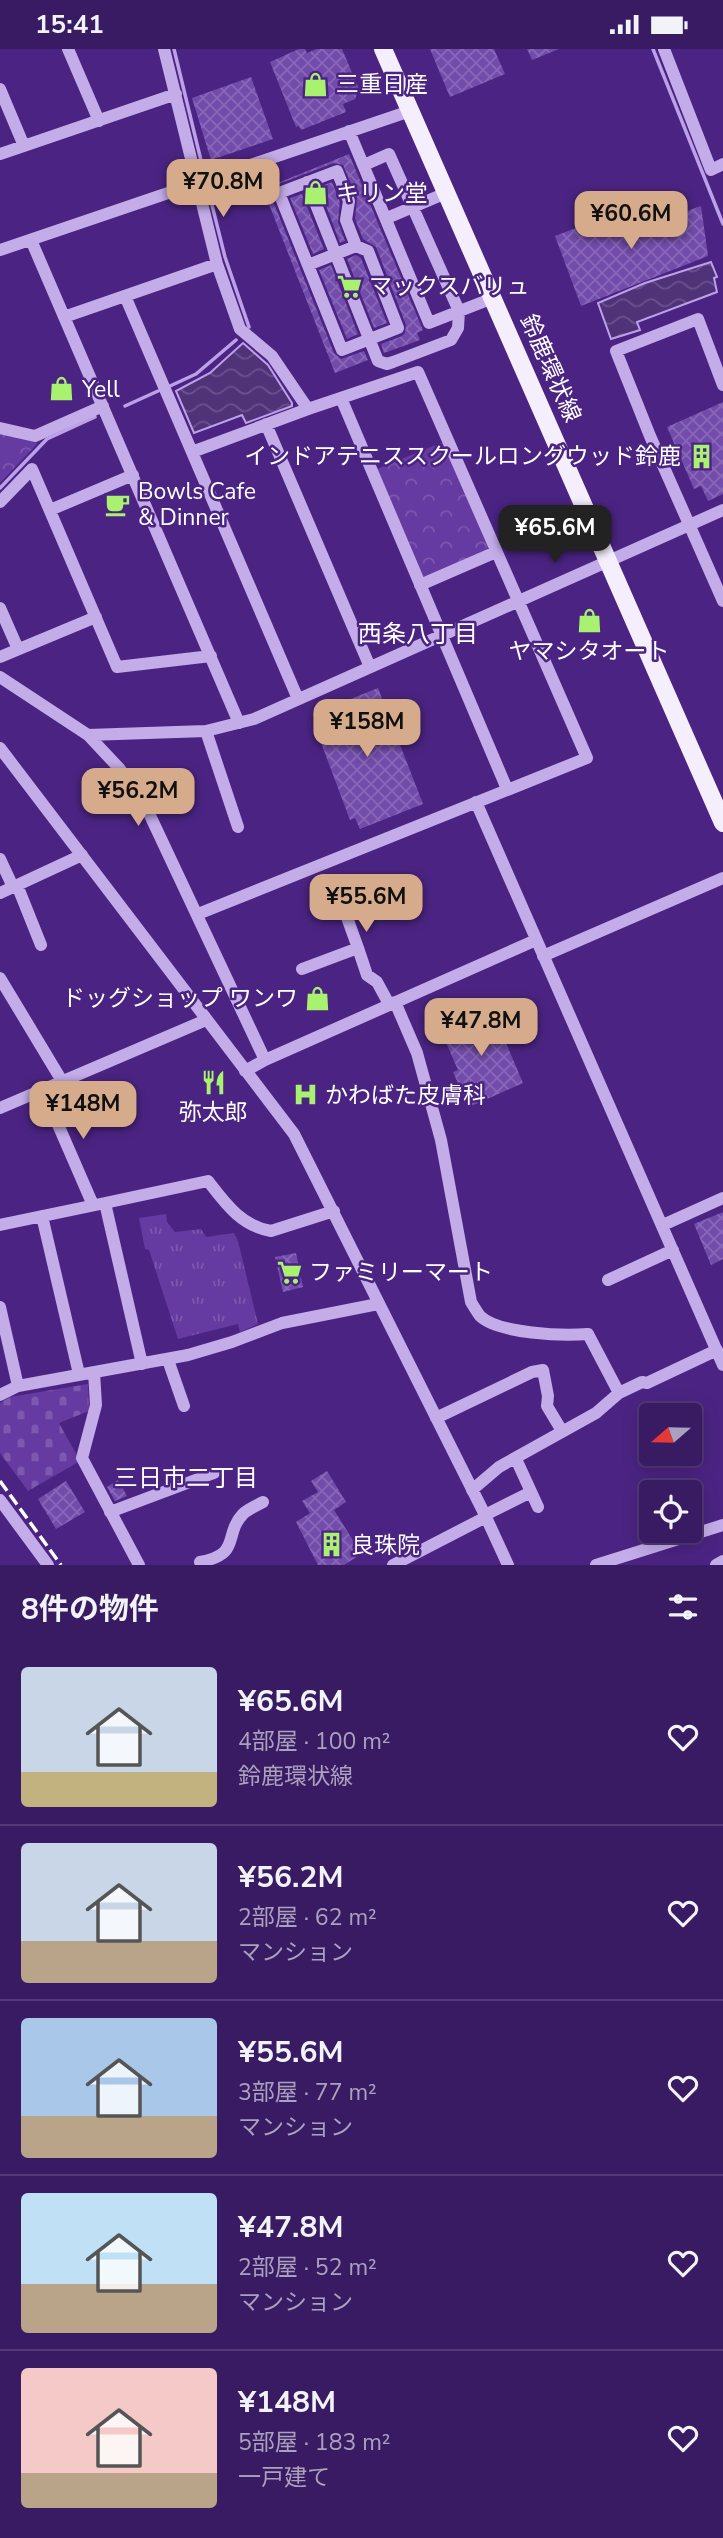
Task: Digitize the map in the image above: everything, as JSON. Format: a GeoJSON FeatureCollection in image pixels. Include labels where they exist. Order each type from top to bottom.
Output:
{"type":"FeatureCollection","features":[{"type":"Feature","properties":{"kind":"main road","name":"鈴鹿環状線"},"geometry":{"type":"LineString","coordinates":[[383,49],[723,823]]}},
{"type":"Feature","properties":{"kind":"street"},"geometry":{"type":"LineString","coordinates":[[68,49],[99,121]]}},
{"type":"Feature","properties":{"kind":"street"},"geometry":{"type":"LineString","coordinates":[[164,49],[216,264],[240,328],[272,356],[308,409]]}},
{"type":"Feature","properties":{"kind":"street"},"geometry":{"type":"LineString","coordinates":[[664,49],[711,170],[723,164]]}},
{"type":"Feature","properties":{"kind":"street"},"geometry":{"type":"LineString","coordinates":[[0,89],[24,146]]}},
{"type":"Feature","properties":{"kind":"street"},"geometry":{"type":"LineString","coordinates":[[0,154],[176,93]]}},
{"type":"Feature","properties":{"kind":"street"},"geometry":{"type":"LineString","coordinates":[[0,250],[410,111]]}},
{"type":"Feature","properties":{"kind":"street"},"geometry":{"type":"LineString","coordinates":[[349,131],[429,323],[493,298]]}},
{"type":"Feature","properties":{"kind":"street"},"geometry":{"type":"LineString","coordinates":[[307,182],[378,361],[387,364],[452,340],[458,328],[459,311],[389,154],[363,165]]}},
{"type":"Feature","properties":{"kind":"street"},"geometry":{"type":"LineString","coordinates":[[308,265],[356,246],[368,251],[398,328],[342,350],[279,193],[337,170],[349,201],[346,220],[356,246]]}},
{"type":"Feature","properties":{"kind":"street"},"geometry":{"type":"LineString","coordinates":[[387,218],[446,193]]}},
{"type":"Feature","properties":{"kind":"street"},"geometry":{"type":"LineString","coordinates":[[31,240],[239,723]]}},
{"type":"Feature","properties":{"kind":"street"},"geometry":{"type":"LineString","coordinates":[[64,317],[216,264]]}},
{"type":"Feature","properties":{"kind":"street"},"geometry":{"type":"LineString","coordinates":[[125,296],[298,699]]}},
{"type":"Feature","properties":{"kind":"street"},"geometry":{"type":"LineString","coordinates":[[723,385],[698,319],[616,351],[650,436],[723,601]]}},
{"type":"Feature","properties":{"kind":"street"},"geometry":{"type":"LineString","coordinates":[[192,452],[418,372],[587,758],[198,914]]}},
{"type":"Feature","properties":{"kind":"street"},"geometry":{"type":"LineString","coordinates":[[341,398],[507,789]]}},
{"type":"Feature","properties":{"kind":"street"},"geometry":{"type":"LineString","coordinates":[[0,428],[35,436],[103,406]]}},
{"type":"Feature","properties":{"kind":"street"},"geometry":{"type":"LineString","coordinates":[[266,424],[370,667]]}},
{"type":"Feature","properties":{"kind":"street"},"geometry":{"type":"LineString","coordinates":[[0,502],[32,469],[117,667],[211,656]]}},
{"type":"Feature","properties":{"kind":"street"},"geometry":{"type":"LineString","coordinates":[[50,510],[133,475]]}},
{"type":"Feature","properties":{"kind":"street"},"geometry":{"type":"LineString","coordinates":[[88,735],[206,731],[254,719],[723,510]]}},
{"type":"Feature","properties":{"kind":"street"},"geometry":{"type":"LineString","coordinates":[[421,585],[496,552]]}},
{"type":"Feature","properties":{"kind":"street"},"geometry":{"type":"LineString","coordinates":[[0,608],[18,649]]}},
{"type":"Feature","properties":{"kind":"street"},"geometry":{"type":"LineString","coordinates":[[0,657],[96,617]]}},
{"type":"Feature","properties":{"kind":"street"},"geometry":{"type":"LineString","coordinates":[[0,677],[88,735],[120,768],[147,809],[265,1059]]}},
{"type":"Feature","properties":{"kind":"street"},"geometry":{"type":"LineString","coordinates":[[206,731],[238,827]]}},
{"type":"Feature","properties":{"kind":"street"},"geometry":{"type":"LineString","coordinates":[[0,748],[294,1134],[508,1565]]}},
{"type":"Feature","properties":{"kind":"street"},"geometry":{"type":"LineString","coordinates":[[476,802],[723,1365]]}},
{"type":"Feature","properties":{"kind":"street"},"geometry":{"type":"LineString","coordinates":[[0,893],[82,855]]}},
{"type":"Feature","properties":{"kind":"street"},"geometry":{"type":"LineString","coordinates":[[0,859],[41,945]]}},
{"type":"Feature","properties":{"kind":"street"},"geometry":{"type":"LineString","coordinates":[[543,956],[723,878]]}},
{"type":"Feature","properties":{"kind":"street"},"geometry":{"type":"LineString","coordinates":[[344,909],[367,975],[377,982],[392,1003],[417,1053],[441,1140],[471,1302],[479,1315],[506,1330],[588,1334],[618,1393]]}},
{"type":"Feature","properties":{"kind":"street"},"geometry":{"type":"LineString","coordinates":[[245,1071],[265,1059],[536,940]]}},
{"type":"Feature","properties":{"kind":"street"},"geometry":{"type":"LineString","coordinates":[[302,968],[358,948]]}},
{"type":"Feature","properties":{"kind":"street"},"geometry":{"type":"LineString","coordinates":[[0,978],[62,1081]]}},
{"type":"Feature","properties":{"kind":"street"},"geometry":{"type":"LineString","coordinates":[[0,1108],[206,1020]]}},
{"type":"Feature","properties":{"kind":"street"},"geometry":{"type":"LineString","coordinates":[[43,1090],[99,1204],[142,1364]]}},
{"type":"Feature","properties":{"kind":"street"},"geometry":{"type":"LineString","coordinates":[[0,1225],[208,1181],[237,1215],[248,1224],[265,1230],[271,1231],[334,1211]]}},
{"type":"Feature","properties":{"kind":"street"},"geometry":{"type":"LineString","coordinates":[[663,1225],[723,1198]]}},
{"type":"Feature","properties":{"kind":"street"},"geometry":{"type":"LineString","coordinates":[[42,1216],[79,1374]]}},
{"type":"Feature","properties":{"kind":"street"},"geometry":{"type":"LineString","coordinates":[[608,1280],[673,1250]]}},
{"type":"Feature","properties":{"kind":"street"},"geometry":{"type":"LineString","coordinates":[[0,1395],[18,1386],[168,1360],[232,1342],[282,1323],[378,1304]]}},
{"type":"Feature","properties":{"kind":"street"},"geometry":{"type":"LineString","coordinates":[[0,1307],[18,1386]]}},
{"type":"Feature","properties":{"kind":"street"},"geometry":{"type":"LineString","coordinates":[[472,1490],[499,1467],[596,1413],[618,1393],[642,1382],[647,1383],[717,1350]]}},
{"type":"Feature","properties":{"kind":"street"},"geometry":{"type":"LineString","coordinates":[[168,1360],[184,1406]]}},
{"type":"Feature","properties":{"kind":"street"},"geometry":{"type":"LineString","coordinates":[[436,1418],[531,1372],[543,1370],[547,1406],[562,1431]]}},
{"type":"Feature","properties":{"kind":"street"},"geometry":{"type":"LineString","coordinates":[[94,1372],[96,1405],[82,1458],[139,1565]]}},
{"type":"Feature","properties":{"kind":"street"},"geometry":{"type":"LineString","coordinates":[[516,1459],[538,1507]]}},
{"type":"Feature","properties":{"kind":"street"},"geometry":{"type":"LineString","coordinates":[[110,1512],[214,1473]]}},
{"type":"Feature","properties":{"kind":"street"},"geometry":{"type":"LineString","coordinates":[[393,1565],[531,1492]]}},
{"type":"Feature","properties":{"kind":"street"},"geometry":{"type":"LineString","coordinates":[[0,1500],[48,1565]]}},
{"type":"Feature","properties":{"kind":"street"},"geometry":{"type":"LineString","coordinates":[[198,1564],[218,1557],[227,1550],[237,1522],[243,1514],[263,1502]]}},
{"type":"Feature","properties":{"kind":"street"},"geometry":{"type":"LineString","coordinates":[[596,1565],[723,1525]]}},
{"type":"Feature","properties":{"kind":"street"},"geometry":{"type":"LineString","coordinates":[[198,1564],[208,1549]]}},
{"type":"Feature","properties":{"kind":"street"},"geometry":{"type":"LineString","coordinates":[[716,1565],[723,1560]]}},
{"type":"Feature","properties":{"kind":"green space"},"geometry":{"type":"Polygon","coordinates":[[[0,432],[35,440],[37,444],[0,483],[0,432]]]}},
{"type":"Feature","properties":{"kind":"green space"},"geometry":{"type":"Polygon","coordinates":[[[443,442],[488,546],[487,552],[427,578],[421,575],[377,469],[443,442]]]}},
{"type":"Feature","properties":{"kind":"green space"},"geometry":{"type":"Polygon","coordinates":[[[166,1214],[167,1222],[175,1232],[201,1229],[206,1237],[234,1233],[258,1324],[240,1332],[238,1324],[178,1339],[149,1250],[145,1249],[139,1218],[166,1214]]]}},
{"type":"Feature","properties":{"kind":"green space"},"geometry":{"type":"Polygon","coordinates":[[[88,1384],[89,1411],[59,1423],[80,1461],[28,1491],[0,1453],[0,1403],[10,1397],[88,1384]]]}},
{"type":"Feature","properties":{"kind":"water"},"geometry":{"type":"Polygon","coordinates":[[[711,262],[717,277],[714,278],[717,292],[637,322],[640,330],[611,339],[598,303],[645,283],[711,262]]]}},
{"type":"Feature","properties":{"kind":"water"},"geometry":{"type":"Polygon","coordinates":[[[243,343],[268,365],[292,406],[246,423],[242,415],[194,433],[176,391],[210,373],[243,343]]]}},
{"type":"Feature","properties":{"kind":"building"},"geometry":{"type":"Polygon","coordinates":[[[305,49],[307,53],[317,49],[342,49],[359,89],[355,99],[343,104],[346,112],[301,130],[299,126],[296,127],[270,62],[305,49]]]}},
{"type":"Feature","properties":{"kind":"building"},"geometry":{"type":"Polygon","coordinates":[[[430,49],[494,49],[505,74],[450,97],[430,49]]]}},
{"type":"Feature","properties":{"kind":"building"},"geometry":{"type":"Polygon","coordinates":[[[527,49],[559,49],[532,60],[527,49]]]}},
{"type":"Feature","properties":{"kind":"building"},"geometry":{"type":"Polygon","coordinates":[[[251,77],[273,139],[211,160],[192,98],[251,77]]]}},
{"type":"Feature","properties":{"kind":"building"},"geometry":{"type":"Polygon","coordinates":[[[349,154],[423,330],[417,333],[420,340],[384,353],[381,344],[402,336],[406,325],[376,247],[363,239],[355,219],[357,198],[343,165],[334,163],[276,185],[271,196],[334,353],[341,359],[364,351],[368,360],[335,373],[263,189],[349,154]]]}},
{"type":"Feature","properties":{"kind":"building"},"geometry":{"type":"Polygon","coordinates":[[[332,182],[340,202],[338,222],[345,241],[340,243],[319,187],[332,182]]]}},
{"type":"Feature","properties":{"kind":"building"},"geometry":{"type":"Polygon","coordinates":[[[302,194],[324,249],[313,254],[290,198],[302,194]]]}},
{"type":"Feature","properties":{"kind":"building"},"geometry":{"type":"Polygon","coordinates":[[[669,204],[673,216],[701,206],[708,256],[581,306],[555,236],[589,223],[593,234],[669,204]]]}},
{"type":"Feature","properties":{"kind":"building"},"geometry":{"type":"Polygon","coordinates":[[[356,255],[361,258],[387,323],[374,328],[347,259],[356,255]]]}},
{"type":"Feature","properties":{"kind":"building"},"geometry":{"type":"Polygon","coordinates":[[[331,265],[358,334],[347,339],[319,270],[331,265]]]}},
{"type":"Feature","properties":{"kind":"building","name":"インドアテニススクールロングウッド鈴鹿"},"geometry":{"type":"Polygon","coordinates":[[[723,402],[723,494],[708,501],[701,486],[694,489],[667,427],[723,402]]]}},
{"type":"Feature","properties":{"kind":"building"},"geometry":{"type":"Polygon","coordinates":[[[378,688],[423,804],[360,829],[355,818],[350,820],[317,732],[320,731],[313,714],[378,688]]]}},
{"type":"Feature","properties":{"kind":"building"},"geometry":{"type":"Polygon","coordinates":[[[491,1008],[523,1083],[469,1107],[453,1072],[458,1070],[440,1029],[491,1008]]]}},
{"type":"Feature","properties":{"kind":"building"},"geometry":{"type":"Polygon","coordinates":[[[723,1212],[723,1259],[711,1265],[694,1224],[723,1212]]]}},
{"type":"Feature","properties":{"kind":"building","name":"ファミリーマート"},"geometry":{"type":"Polygon","coordinates":[[[296,1253],[303,1287],[283,1292],[275,1257],[296,1253]]]}},
{"type":"Feature","properties":{"kind":"building"},"geometry":{"type":"Polygon","coordinates":[[[327,1471],[346,1502],[334,1510],[356,1545],[352,1547],[358,1556],[344,1565],[318,1565],[296,1522],[310,1513],[302,1501],[318,1492],[311,1481],[327,1471]]]}},
{"type":"Feature","properties":{"kind":"building"},"geometry":{"type":"Polygon","coordinates":[[[118,1480],[127,1496],[115,1501],[107,1487],[118,1480]]]}},
{"type":"Feature","properties":{"kind":"building"},"geometry":{"type":"Polygon","coordinates":[[[66,1481],[85,1512],[56,1529],[38,1499],[66,1481]]]}},
{"type":"Feature","properties":{"kind":"waterway"},"geometry":{"type":"LineString","coordinates":[[174,49],[205,177]]}},
{"type":"Feature","properties":{"kind":"waterway"},"geometry":{"type":"LineString","coordinates":[[653,49],[723,224]]}},
{"type":"Feature","properties":{"kind":"waterway"},"geometry":{"type":"LineString","coordinates":[[207,185],[225,257],[249,327]]}},
{"type":"Feature","properties":{"kind":"waterway"},"geometry":{"type":"LineString","coordinates":[[170,386],[196,374],[236,340]]}},
{"type":"Feature","properties":{"kind":"waterway"},"geometry":{"type":"LineString","coordinates":[[125,406],[158,391]]}},
{"type":"Feature","properties":{"kind":"waterway"},"geometry":{"type":"LineString","coordinates":[[0,488],[47,439],[95,417]]}},
{"type":"Feature","properties":{"kind":"railway"},"geometry":{"type":"LineString","coordinates":[[0,1481],[61,1565]]}},
{"type":"Feature","properties":{"kind":"place","name":"三重日産"},"geometry":{"type":"Point","coordinates":[316,84]}},
{"type":"Feature","properties":{"kind":"place","name":"キリン堂"},"geometry":{"type":"Point","coordinates":[316,193]}},
{"type":"Feature","properties":{"kind":"place","name":"マックスバリュ"},"geometry":{"type":"Point","coordinates":[349,286]}},
{"type":"Feature","properties":{"kind":"place","name":"Yell"},"geometry":{"type":"Point","coordinates":[62,389]}},
{"type":"Feature","properties":{"kind":"place","name":"インドアテニススクールロングウッド鈴鹿"},"geometry":{"type":"Point","coordinates":[701,456]}},
{"type":"Feature","properties":{"kind":"place","name":"Bowls Cafe & Dinner"},"geometry":{"type":"Point","coordinates":[118,504]}},
{"type":"Feature","properties":{"kind":"place","name":"ヤマシタオート"},"geometry":{"type":"Point","coordinates":[589,621]}},
{"type":"Feature","properties":{"kind":"place","name":"ドッグショップ ワンワ"},"geometry":{"type":"Point","coordinates":[318,998]}},
{"type":"Feature","properties":{"kind":"place","name":"弥太郎"},"geometry":{"type":"Point","coordinates":[213,1082]}},
{"type":"Feature","properties":{"kind":"place","name":"かわばた皮膚科"},"geometry":{"type":"Point","coordinates":[305,1095]}},
{"type":"Feature","properties":{"kind":"place","name":"ファミリーマート"},"geometry":{"type":"Point","coordinates":[289,1272]}},
{"type":"Feature","properties":{"kind":"place","name":"良珠院"},"geometry":{"type":"Point","coordinates":[331,1545]}},
{"type":"Feature","properties":{"kind":"district","name":"西条八丁目"},"geometry":{"type":"Point","coordinates":[418,634]}},
{"type":"Feature","properties":{"kind":"district","name":"三日市二丁目"},"geometry":{"type":"Point","coordinates":[186,1478]}}]}
